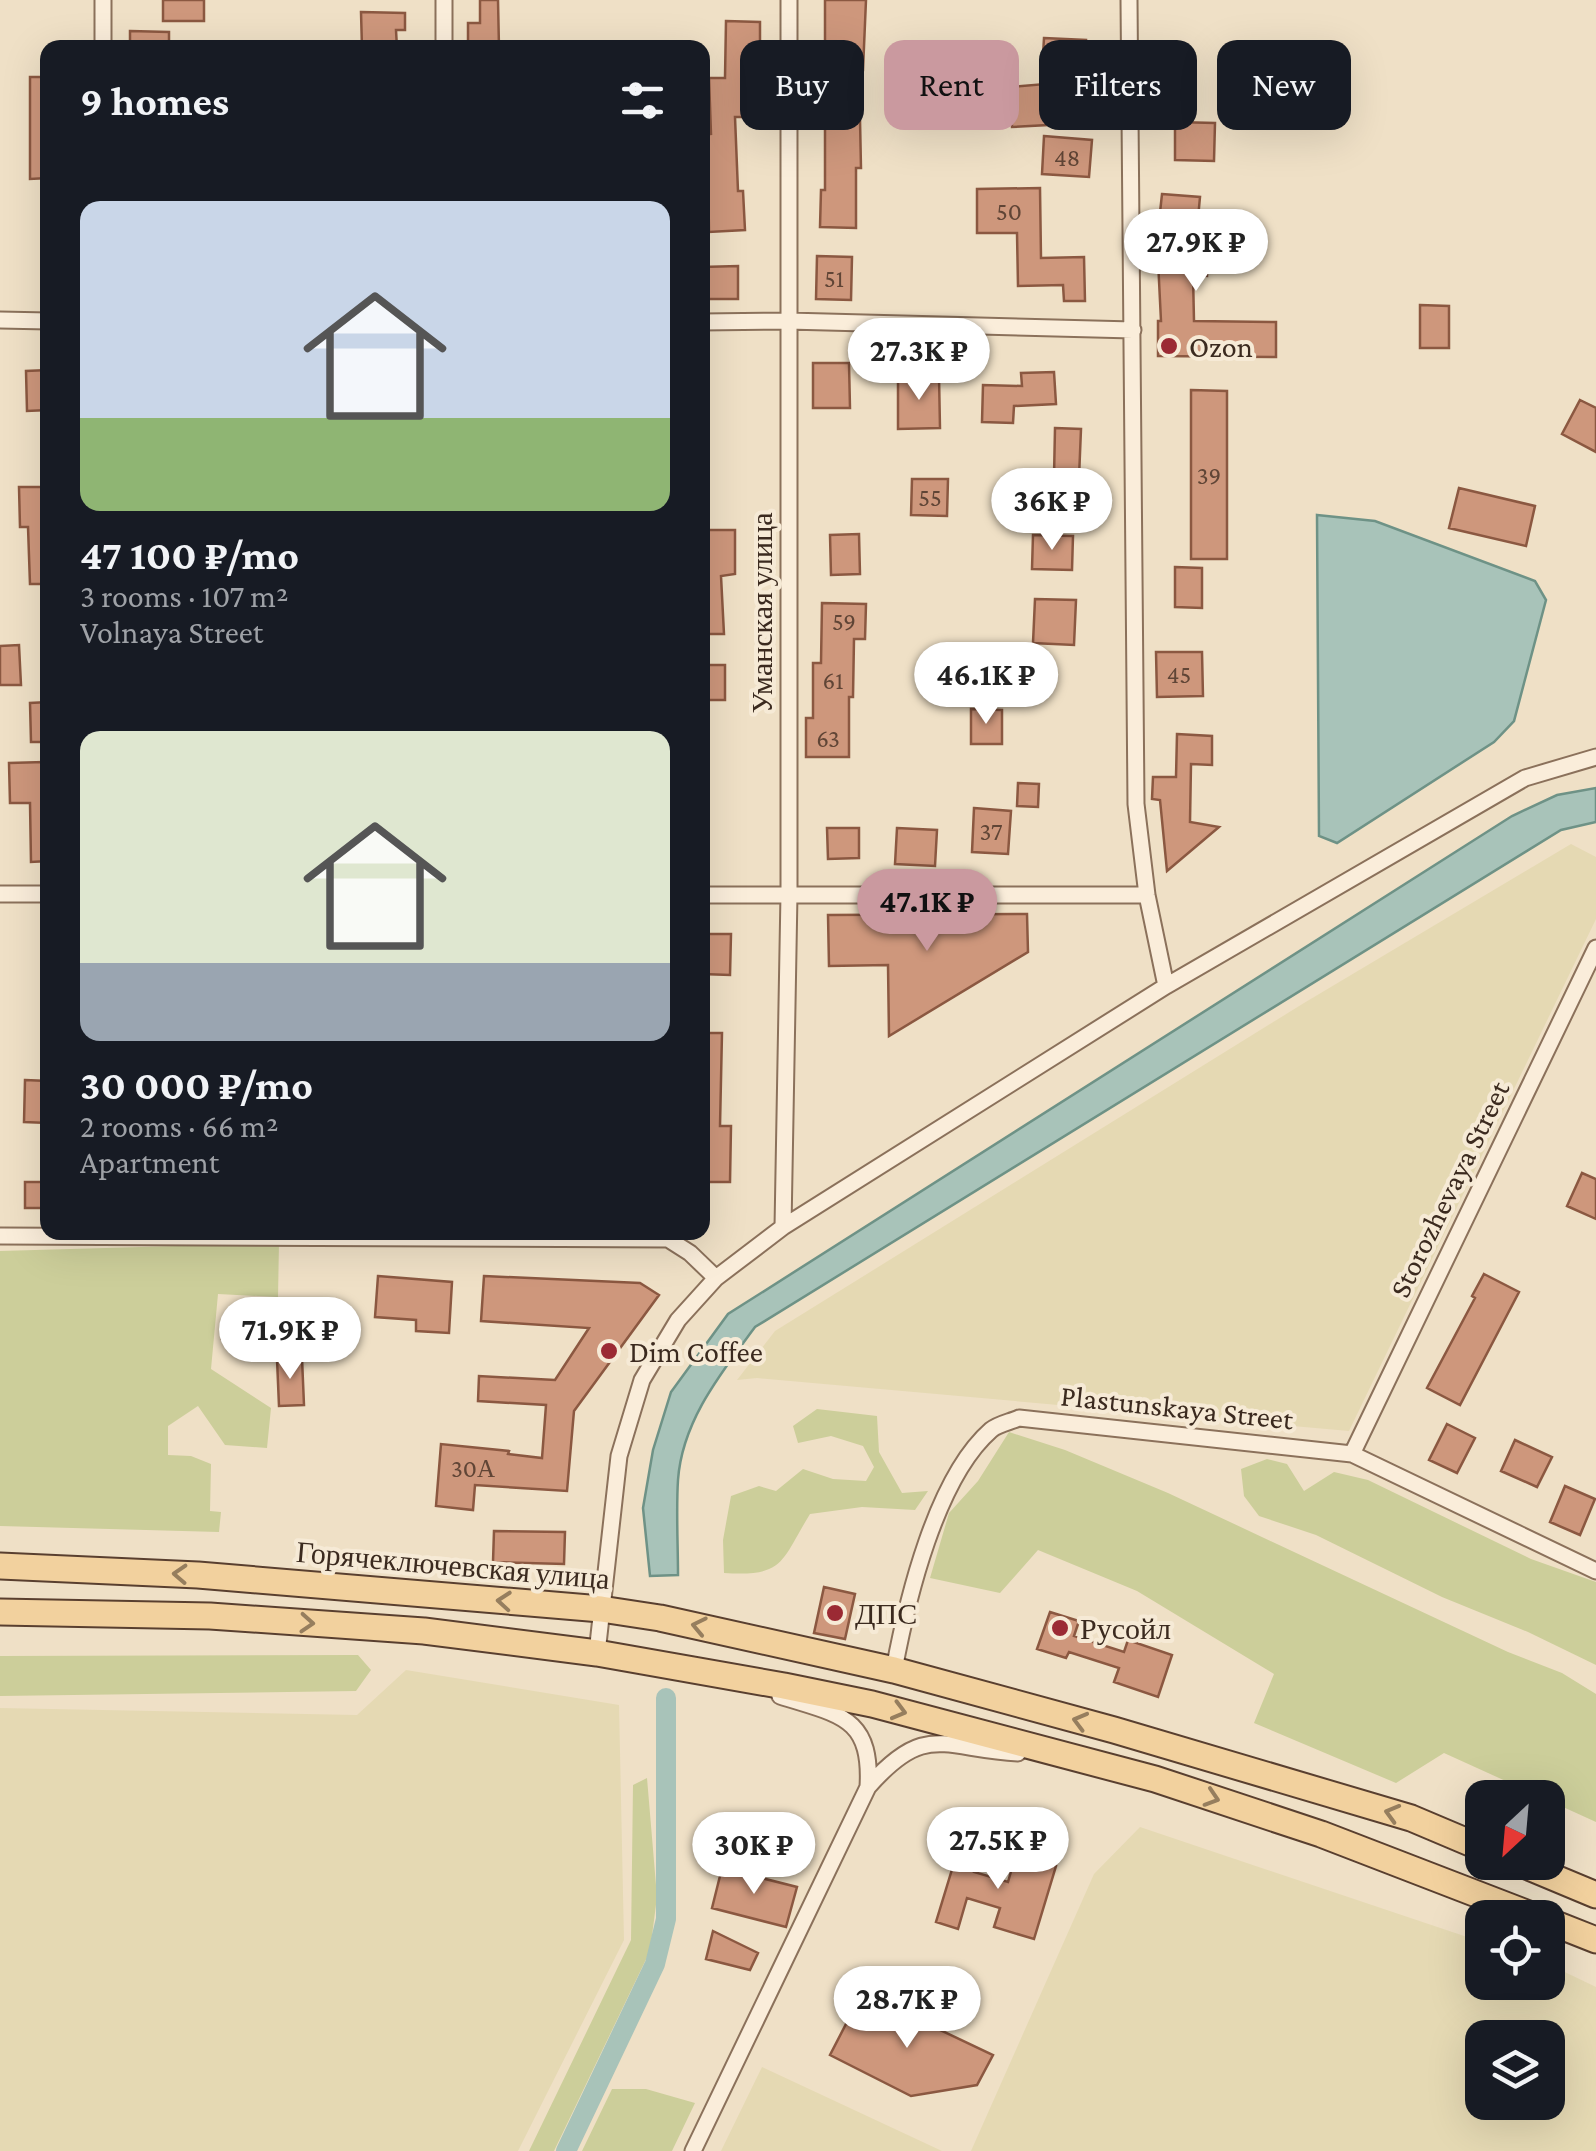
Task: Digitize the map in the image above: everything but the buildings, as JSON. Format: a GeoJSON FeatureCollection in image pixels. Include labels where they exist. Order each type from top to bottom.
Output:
{"type":"FeatureCollection","features":[{"type":"Feature","properties":{"kind":"main road","name":"Горячеключевская улица"},"geometry":{"type":"LineString","coordinates":[[0,1566],[198,1575],[601,1609],[660,1618],[894,1670],[1114,1730],[1411,1818],[1465,1841]]}},
{"type":"Feature","properties":{"kind":"main road"},"geometry":{"type":"LineString","coordinates":[[0,1612],[210,1616],[424,1631],[597,1653],[713,1673],[872,1704],[1155,1779],[1242,1807],[1490,1900]]}},
{"type":"Feature","properties":{"kind":"main road"},"geometry":{"type":"LineString","coordinates":[[1559,1880],[1596,1896]]}},
{"type":"Feature","properties":{"kind":"main road"},"geometry":{"type":"LineString","coordinates":[[1565,1928],[1596,1940]]}},
{"type":"Feature","properties":{"kind":"street"},"geometry":{"type":"LineString","coordinates":[[102,0],[103,40]]}},
{"type":"Feature","properties":{"kind":"street"},"geometry":{"type":"LineString","coordinates":[[444,0],[444,40]]}},
{"type":"Feature","properties":{"kind":"street","name":"Уманская улица"},"geometry":{"type":"LineString","coordinates":[[783,1227],[789,894],[789,0]]}},
{"type":"Feature","properties":{"kind":"street"},"geometry":{"type":"LineString","coordinates":[[1129,0],[1136,804],[1166,986]]}},
{"type":"Feature","properties":{"kind":"street"},"geometry":{"type":"LineString","coordinates":[[0,320],[40,321]]}},
{"type":"Feature","properties":{"kind":"street"},"geometry":{"type":"LineString","coordinates":[[710,322],[788,320],[1132,330]]}},
{"type":"Feature","properties":{"kind":"street"},"geometry":{"type":"LineString","coordinates":[[597,1653],[619,1456],[642,1380],[678,1320],[716,1278],[783,1227],[1166,986],[1525,778],[1596,757]]}},
{"type":"Feature","properties":{"kind":"street"},"geometry":{"type":"LineString","coordinates":[[0,894],[40,894]]}},
{"type":"Feature","properties":{"kind":"street"},"geometry":{"type":"LineString","coordinates":[[710,895],[1148,895]]}},
{"type":"Feature","properties":{"kind":"street","name":"Storozhevaya Street"},"geometry":{"type":"LineString","coordinates":[[1352,1454],[1596,948]]}},
{"type":"Feature","properties":{"kind":"street"},"geometry":{"type":"LineString","coordinates":[[0,1236],[40,1235]]}},
{"type":"Feature","properties":{"kind":"street"},"geometry":{"type":"LineString","coordinates":[[670,1240],[716,1278]]}},
{"type":"Feature","properties":{"kind":"street","name":"Plastunskaya Street"},"geometry":{"type":"LineString","coordinates":[[894,1670],[905,1612],[929,1538],[962,1465],[992,1428],[1018,1418],[1352,1454],[1596,1571]]}},
{"type":"Feature","properties":{"kind":"street"},"geometry":{"type":"LineString","coordinates":[[713,1673],[833,1712],[863,1735],[870,1757],[868,1787]]}},
{"type":"Feature","properties":{"kind":"street"},"geometry":{"type":"LineString","coordinates":[[693,2151],[868,1787],[905,1751],[934,1741],[1062,1755]]}},
{"type":"Feature","properties":{"kind":"shaded area"},"geometry":{"type":"Polygon","coordinates":[[[1571,844],[1596,857],[1596,919],[1349,1431],[757,1378],[737,1380],[775,1331],[1304,1003],[1571,844]]]}},
{"type":"Feature","properties":{"kind":"shaded area"},"geometry":{"type":"Polygon","coordinates":[[[406,1670],[619,1705],[624,1940],[518,2151],[0,2151],[0,1708],[357,1715],[406,1670]]]}},
{"type":"Feature","properties":{"kind":"shaded area"},"geometry":{"type":"Polygon","coordinates":[[[1140,1827],[1465,1936],[1465,2000],[1565,2000],[1565,1972],[1596,1987],[1596,2151],[971,2151],[1094,1874],[1140,1827]]]}},
{"type":"Feature","properties":{"kind":"shaded area"},"geometry":{"type":"Polygon","coordinates":[[[762,2067],[942,2151],[721,2151],[762,2067]]]}},
{"type":"Feature","properties":{"kind":"green space"},"geometry":{"type":"Polygon","coordinates":[[[279,1243],[278,1297],[218,1294],[211,1369],[271,1408],[267,1448],[225,1445],[198,1406],[168,1426],[168,1455],[191,1456],[211,1464],[210,1511],[221,1512],[219,1532],[0,1526],[0,1251],[279,1243]]]}},
{"type":"Feature","properties":{"kind":"green space"},"geometry":{"type":"Polygon","coordinates":[[[817,1409],[877,1416],[879,1452],[902,1493],[928,1491],[915,1510],[862,1507],[810,1514],[779,1563],[759,1572],[724,1573],[723,1540],[731,1496],[759,1486],[776,1491],[803,1469],[833,1479],[866,1481],[874,1467],[863,1446],[831,1436],[798,1443],[793,1426],[817,1409]]]}},
{"type":"Feature","properties":{"kind":"green space"},"geometry":{"type":"Polygon","coordinates":[[[1009,1432],[1065,1450],[1562,1673],[1596,1694],[1596,1822],[1565,1808],[1565,1780],[1503,1780],[1444,1753],[1396,1783],[1254,1723],[1274,1674],[1137,1591],[1038,1550],[1000,1593],[930,1578],[949,1513],[978,1481],[1009,1432]]]}},
{"type":"Feature","properties":{"kind":"green space"},"geometry":{"type":"Polygon","coordinates":[[[1267,1459],[1287,1464],[1304,1491],[1334,1472],[1368,1480],[1531,1559],[1596,1582],[1596,1665],[1442,1597],[1316,1535],[1259,1516],[1244,1496],[1241,1469],[1267,1459]]]}},
{"type":"Feature","properties":{"kind":"green space"},"geometry":{"type":"Polygon","coordinates":[[[358,1655],[371,1670],[356,1691],[0,1696],[0,1656],[358,1655]]]}},
{"type":"Feature","properties":{"kind":"green space"},"geometry":{"type":"Polygon","coordinates":[[[647,1778],[657,1897],[650,1951],[554,2151],[529,2151],[631,1940],[633,1785],[647,1778]]]}},
{"type":"Feature","properties":{"kind":"green space"},"geometry":{"type":"Polygon","coordinates":[[[612,2089],[646,2089],[695,2103],[672,2151],[582,2151],[612,2089]]]}},
{"type":"Feature","properties":{"kind":"water"},"geometry":{"type":"Polygon","coordinates":[[[1317,515],[1375,521],[1535,581],[1546,600],[1514,721],[1494,742],[1337,843],[1319,836],[1317,515]]]}},
{"type":"Feature","properties":{"kind":"water"},"geometry":{"type":"Polygon","coordinates":[[[1596,788],[1596,822],[1561,830],[755,1327],[705,1399],[687,1438],[678,1480],[678,1575],[650,1576],[643,1508],[653,1450],[671,1392],[728,1314],[1512,816],[1557,795],[1596,788]]]}},
{"type":"Feature","properties":{"kind":"waterway"},"geometry":{"type":"LineString","coordinates":[[566,2151],[655,1964],[666,1919],[666,1698]]}},
{"type":"Feature","properties":{"kind":"place","name":"Ozon"},"geometry":{"type":"Point","coordinates":[1169,346]}},
{"type":"Feature","properties":{"kind":"place","name":"Dim Coffee"},"geometry":{"type":"Point","coordinates":[609,1351]}},
{"type":"Feature","properties":{"kind":"place","name":"ДПС"},"geometry":{"type":"Point","coordinates":[835,1613]}},
{"type":"Feature","properties":{"kind":"place","name":"Русойл"},"geometry":{"type":"Point","coordinates":[1060,1628]}}]}
